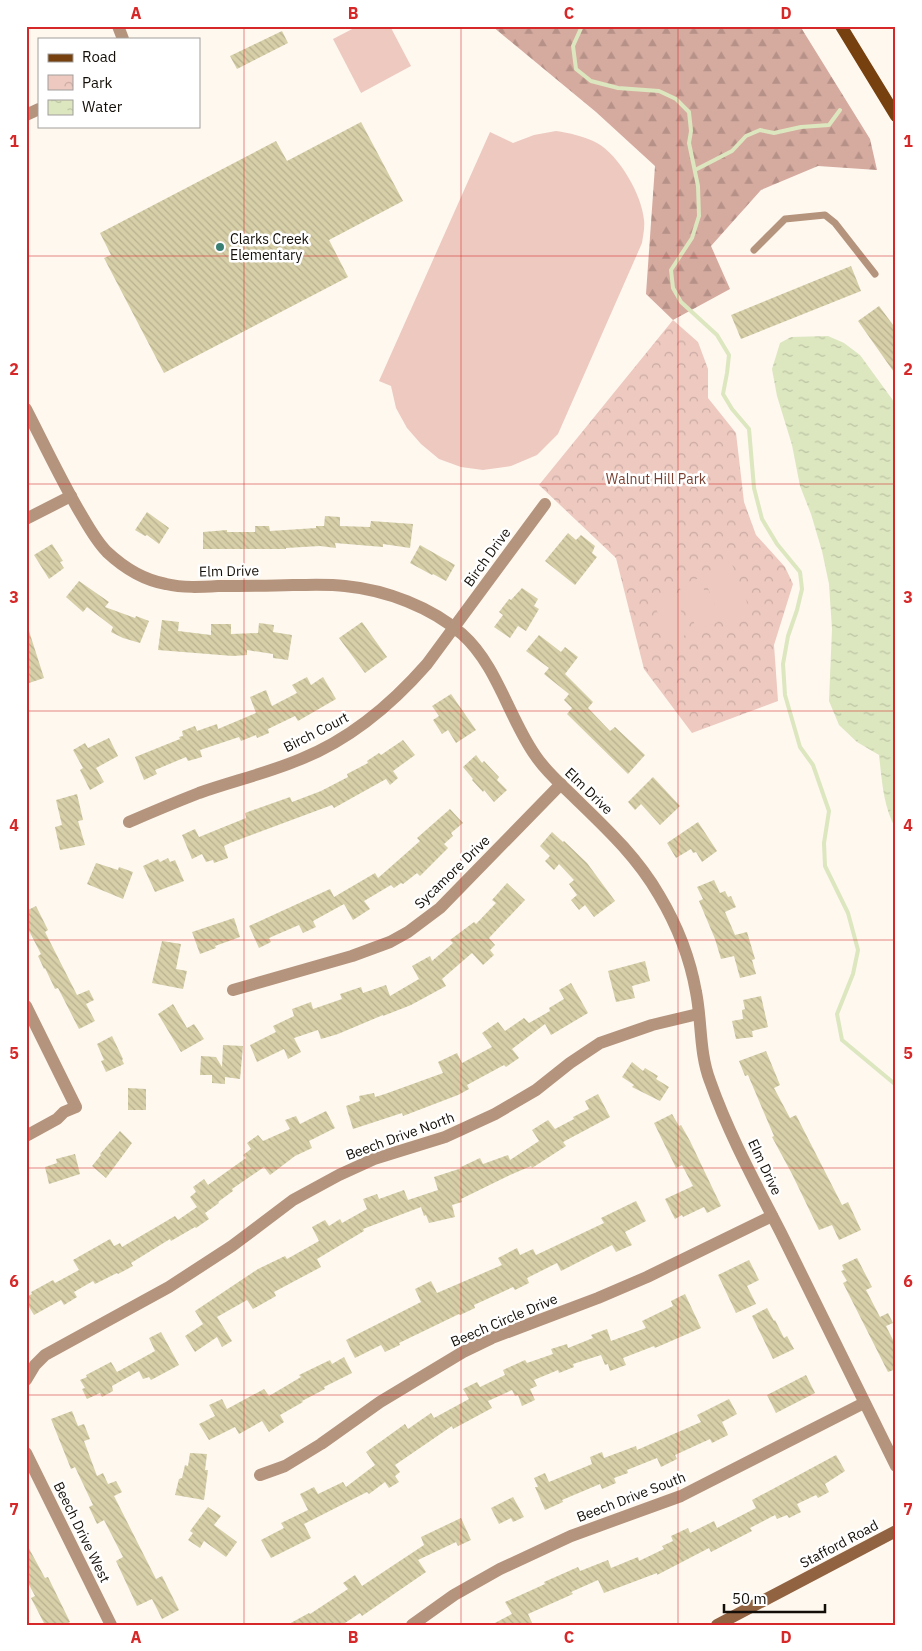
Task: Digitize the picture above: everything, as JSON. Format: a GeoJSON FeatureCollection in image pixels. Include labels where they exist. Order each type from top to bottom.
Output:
{"type":"FeatureCollection","features":[{"type":"Feature","properties":{"kind":"main road"},"geometry":{"type":"LineString","coordinates":[[841,26],[896,116]]}},
{"type":"Feature","properties":{"kind":"street"},"geometry":{"type":"LineString","coordinates":[[118,26],[124,38]]}},
{"type":"Feature","properties":{"kind":"street"},"geometry":{"type":"LineString","coordinates":[[26,116],[38,110]]}},
{"type":"Feature","properties":{"kind":"street","name":"Elm Drive"},"geometry":{"type":"LineString","coordinates":[[26,409],[71,496],[94,535],[108,552],[131,570],[158,582],[184,587],[326,585],[360,588],[395,597],[415,606],[454,628],[473,646],[500,687],[526,742],[538,760],[622,844],[636,860],[660,896],[689,962],[697,996],[703,1055],[721,1109],[896,1466]]}},
{"type":"Feature","properties":{"kind":"street"},"geometry":{"type":"LineString","coordinates":[[26,518],[71,496]]}},
{"type":"Feature","properties":{"kind":"street","name":"Birch Drive"},"geometry":{"type":"LineString","coordinates":[[454,628],[544,504]]}},
{"type":"Feature","properties":{"kind":"street","name":"Birch Court"},"geometry":{"type":"LineString","coordinates":[[129,822],[199,793],[300,760],[336,741],[379,712],[410,684],[454,628]]}},
{"type":"Feature","properties":{"kind":"street","name":"Sycamore Drive"},"geometry":{"type":"LineString","coordinates":[[233,990],[352,956],[390,942],[408,932],[440,908],[561,784]]}},
{"type":"Feature","properties":{"kind":"street"},"geometry":{"type":"LineString","coordinates":[[26,1006],[76,1107],[64,1112],[57,1119],[26,1136]]}},
{"type":"Feature","properties":{"kind":"street","name":"Beech Drive North"},"geometry":{"type":"LineString","coordinates":[[26,1380],[45,1355],[169,1287],[232,1246],[293,1200],[339,1174],[374,1159],[445,1138],[496,1114],[536,1090],[570,1063],[600,1043],[652,1025],[698,1014]]}},
{"type":"Feature","properties":{"kind":"street","name":"Beech Circle Drive"},"geometry":{"type":"LineString","coordinates":[[260,1474],[285,1466],[321,1444],[380,1402],[463,1352],[492,1338],[598,1298],[647,1277],[772,1216]]}},
{"type":"Feature","properties":{"kind":"street","name":"Beech Drive South"},"geometry":{"type":"LineString","coordinates":[[412,1625],[454,1595],[500,1569],[572,1536],[681,1496],[864,1403]]}},
{"type":"Feature","properties":{"kind":"street","name":"Beech Drive West"},"geometry":{"type":"LineString","coordinates":[[26,1453],[111,1625]]}},
{"type":"Feature","properties":{"kind":"street","name":"Stafford Road"},"geometry":{"type":"LineString","coordinates":[[716,1625],[896,1531]]}},
{"type":"Feature","properties":{"kind":"lane"},"geometry":{"type":"LineString","coordinates":[[754,250],[786,219],[824,215],[835,223],[875,274]]}},
{"type":"Feature","properties":{"kind":"green space"},"geometry":{"type":"Polygon","coordinates":[[[358,26],[390,26],[411,66],[361,93],[333,39],[358,26]]]}},
{"type":"Feature","properties":{"kind":"green space"},"geometry":{"type":"Polygon","coordinates":[[[492,26],[800,26],[870,139],[877,170],[818,166],[761,190],[711,246],[730,289],[673,320],[646,294],[655,166],[596,112],[492,26]]]}},
{"type":"Feature","properties":{"kind":"green space"},"geometry":{"type":"Polygon","coordinates":[[[556,131],[582,137],[597,143],[621,166],[634,188],[642,210],[644,226],[642,243],[558,434],[537,455],[511,466],[483,470],[461,467],[439,459],[421,444],[407,428],[396,408],[391,386],[379,381],[490,132],[513,143],[534,135],[556,131]]]}},
{"type":"Feature","properties":{"kind":"green space","name":"Walnut Hill Park"},"geometry":{"type":"Polygon","coordinates":[[[673,320],[698,342],[708,369],[708,398],[736,433],[744,502],[756,535],[785,567],[793,584],[774,645],[778,701],[692,733],[644,669],[616,558],[539,485],[673,320]]]}},
{"type":"Feature","properties":{"kind":"green space"},"geometry":{"type":"Polygon","coordinates":[[[731,562],[750,610],[722,622],[702,574],[731,562]]]}},
{"type":"Feature","properties":{"kind":"green space"},"geometry":{"type":"Polygon","coordinates":[[[699,578],[718,622],[697,630],[679,586],[699,578]]]}},
{"type":"Feature","properties":{"kind":"green space"},"geometry":{"type":"Polygon","coordinates":[[[672,589],[690,633],[670,642],[651,597],[672,589]]]}},
{"type":"Feature","properties":{"kind":"water"},"geometry":{"type":"Polygon","coordinates":[[[828,336],[844,343],[860,355],[896,406],[896,829],[888,812],[882,784],[879,755],[857,742],[839,725],[829,701],[832,629],[829,584],[822,551],[800,486],[792,445],[777,396],[772,369],[780,343],[791,337],[828,336]]]}},
{"type":"Feature","properties":{"kind":"building"},"geometry":{"type":"Polygon","coordinates":[[[282,31],[288,43],[237,69],[230,56],[282,31]]]}},
{"type":"Feature","properties":{"kind":"building","name":"Clarks Creek Elementary"},"geometry":{"type":"Polygon","coordinates":[[[361,122],[403,201],[329,240],[348,277],[164,373],[104,258],[111,255],[100,233],[276,141],[287,161],[361,122]]]}},
{"type":"Feature","properties":{"kind":"building"},"geometry":{"type":"Polygon","coordinates":[[[851,266],[861,291],[741,339],[731,315],[851,266]]]}},
{"type":"Feature","properties":{"kind":"building"},"geometry":{"type":"Polygon","coordinates":[[[879,306],[896,329],[896,375],[858,321],[879,306]]]}},
{"type":"Feature","properties":{"kind":"building"},"geometry":{"type":"Polygon","coordinates":[[[147,512],[169,528],[159,544],[147,535],[145,536],[135,530],[147,512]]]}},
{"type":"Feature","properties":{"kind":"building"},"geometry":{"type":"Polygon","coordinates":[[[325,516],[340,517],[340,526],[370,527],[371,521],[413,524],[410,548],[383,544],[383,547],[335,543],[336,548],[320,546],[286,549],[203,549],[203,532],[227,530],[227,532],[255,532],[255,526],[269,526],[270,531],[316,528],[316,526],[324,526],[325,516]]]}},
{"type":"Feature","properties":{"kind":"building"},"geometry":{"type":"Polygon","coordinates":[[[568,533],[576,540],[581,535],[595,546],[592,553],[597,557],[575,585],[545,561],[568,533]]]}},
{"type":"Feature","properties":{"kind":"building"},"geometry":{"type":"Polygon","coordinates":[[[52,544],[63,561],[60,562],[64,568],[49,579],[34,555],[52,544]]]}},
{"type":"Feature","properties":{"kind":"building"},"geometry":{"type":"Polygon","coordinates":[[[420,545],[455,565],[446,581],[410,563],[420,545]]]}},
{"type":"Feature","properties":{"kind":"building"},"geometry":{"type":"Polygon","coordinates":[[[79,581],[109,602],[105,607],[149,621],[140,643],[111,632],[113,627],[87,607],[83,612],[66,597],[79,581]]]}},
{"type":"Feature","properties":{"kind":"building"},"geometry":{"type":"Polygon","coordinates":[[[522,588],[538,599],[534,606],[539,609],[526,631],[518,626],[510,638],[494,627],[503,615],[499,612],[509,599],[511,600],[522,588]]]}},
{"type":"Feature","properties":{"kind":"building"},"geometry":{"type":"Polygon","coordinates":[[[162,620],[179,622],[178,631],[211,635],[211,624],[231,624],[231,634],[258,633],[259,623],[274,625],[273,632],[292,635],[288,660],[273,658],[273,654],[247,650],[247,655],[233,656],[158,650],[162,620]]]}},
{"type":"Feature","properties":{"kind":"building"},"geometry":{"type":"Polygon","coordinates":[[[362,622],[387,657],[365,673],[339,638],[362,622]]]}},
{"type":"Feature","properties":{"kind":"building"},"geometry":{"type":"Polygon","coordinates":[[[26,631],[29,631],[44,678],[26,684],[26,631]]]}},
{"type":"Feature","properties":{"kind":"building"},"geometry":{"type":"Polygon","coordinates":[[[539,635],[561,652],[565,647],[578,657],[565,674],[593,702],[588,708],[610,731],[615,727],[645,755],[628,774],[567,714],[572,708],[564,700],[569,694],[544,674],[549,668],[526,651],[539,635]]]}},
{"type":"Feature","properties":{"kind":"building"},"geometry":{"type":"Polygon","coordinates":[[[307,677],[311,685],[323,677],[336,699],[298,721],[295,716],[268,729],[269,733],[257,738],[256,735],[241,741],[239,737],[200,750],[202,757],[188,761],[186,757],[155,770],[157,774],[144,780],[135,757],[180,739],[179,737],[183,736],[182,731],[195,726],[197,731],[217,724],[218,729],[256,713],[250,697],[266,690],[272,706],[297,693],[292,685],[307,677]]]}},
{"type":"Feature","properties":{"kind":"building"},"geometry":{"type":"Polygon","coordinates":[[[451,694],[476,730],[456,743],[448,730],[442,734],[433,720],[439,716],[432,706],[451,694]]]}},
{"type":"Feature","properties":{"kind":"building"},"geometry":{"type":"Polygon","coordinates":[[[109,738],[118,756],[96,768],[104,782],[90,790],[80,770],[83,768],[73,750],[85,743],[88,748],[109,738]]]}},
{"type":"Feature","properties":{"kind":"building"},"geometry":{"type":"Polygon","coordinates":[[[403,740],[415,755],[393,771],[398,778],[390,785],[386,779],[334,808],[332,805],[230,843],[224,846],[228,858],[214,863],[213,860],[206,862],[202,854],[192,859],[182,835],[195,829],[199,837],[246,818],[245,813],[290,797],[292,802],[321,791],[348,777],[347,774],[403,740]]]}},
{"type":"Feature","properties":{"kind":"building"},"geometry":{"type":"Polygon","coordinates":[[[476,755],[482,763],[484,761],[499,777],[497,780],[507,790],[494,802],[472,780],[463,767],[476,755]]]}},
{"type":"Feature","properties":{"kind":"building"},"geometry":{"type":"Polygon","coordinates":[[[653,777],[680,806],[660,825],[641,804],[635,810],[628,802],[653,777]]]}},
{"type":"Feature","properties":{"kind":"building"},"geometry":{"type":"Polygon","coordinates":[[[77,794],[83,820],[78,821],[85,845],[60,850],[55,827],[62,825],[56,800],[77,794]]]}},
{"type":"Feature","properties":{"kind":"building"},"geometry":{"type":"Polygon","coordinates":[[[450,809],[463,823],[451,833],[453,836],[444,844],[448,848],[420,876],[417,873],[403,884],[401,883],[394,888],[391,885],[364,901],[370,909],[353,920],[344,904],[313,921],[316,927],[303,933],[299,925],[269,938],[271,942],[259,948],[249,926],[330,889],[334,897],[375,873],[378,878],[420,841],[417,838],[450,809]]]}},
{"type":"Feature","properties":{"kind":"building"},"geometry":{"type":"Polygon","coordinates":[[[698,822],[717,851],[702,862],[696,852],[693,853],[691,849],[676,858],[667,843],[698,822]]]}},
{"type":"Feature","properties":{"kind":"building"},"geometry":{"type":"Polygon","coordinates":[[[552,832],[587,863],[615,901],[594,917],[585,905],[579,910],[571,900],[577,895],[569,884],[574,880],[559,864],[554,870],[545,861],[550,856],[540,846],[552,832]]]}},
{"type":"Feature","properties":{"kind":"building"},"geometry":{"type":"Polygon","coordinates":[[[168,858],[170,862],[175,860],[184,881],[155,892],[143,866],[158,859],[160,862],[168,858]]]}},
{"type":"Feature","properties":{"kind":"building"},"geometry":{"type":"Polygon","coordinates":[[[96,863],[118,870],[119,867],[133,872],[123,899],[87,884],[96,863]]]}},
{"type":"Feature","properties":{"kind":"building"},"geometry":{"type":"Polygon","coordinates":[[[714,880],[720,893],[725,891],[728,897],[731,896],[736,907],[725,912],[735,935],[747,932],[755,959],[752,960],[756,974],[740,978],[734,956],[721,959],[699,901],[703,899],[697,887],[714,880]]]}},
{"type":"Feature","properties":{"kind":"building"},"geometry":{"type":"Polygon","coordinates":[[[507,883],[525,900],[489,938],[495,945],[490,950],[494,955],[483,965],[472,953],[442,979],[446,986],[411,1005],[321,1039],[318,1030],[294,1038],[301,1052],[288,1059],[284,1049],[257,1062],[250,1045],[276,1032],[273,1026],[294,1016],[292,1009],[311,1002],[313,1009],[342,999],[340,994],[361,987],[363,993],[386,985],[390,996],[419,979],[412,966],[430,956],[432,961],[453,943],[450,940],[474,922],[476,924],[496,903],[492,900],[507,883]]]}},
{"type":"Feature","properties":{"kind":"building"},"geometry":{"type":"Polygon","coordinates":[[[36,906],[48,930],[45,932],[77,995],[89,990],[94,1000],[86,1004],[95,1021],[79,1029],[58,988],[55,989],[44,969],[38,956],[41,954],[26,925],[26,911],[36,906]]]}},
{"type":"Feature","properties":{"kind":"building"},"geometry":{"type":"Polygon","coordinates":[[[234,918],[240,937],[200,954],[192,932],[234,918]]]}},
{"type":"Feature","properties":{"kind":"building"},"geometry":{"type":"Polygon","coordinates":[[[162,941],[181,944],[176,969],[187,971],[183,989],[152,983],[162,941]]]}},
{"type":"Feature","properties":{"kind":"building"},"geometry":{"type":"Polygon","coordinates":[[[645,961],[650,981],[632,986],[635,998],[616,1002],[608,971],[645,961]]]}},
{"type":"Feature","properties":{"kind":"building"},"geometry":{"type":"Polygon","coordinates":[[[571,983],[588,1013],[551,1035],[545,1024],[512,1049],[519,1058],[506,1067],[504,1065],[467,1085],[469,1089],[458,1095],[403,1116],[402,1113],[353,1129],[346,1106],[360,1101],[359,1096],[374,1093],[375,1097],[443,1073],[438,1062],[457,1053],[462,1063],[492,1047],[482,1033],[498,1022],[505,1031],[524,1018],[529,1023],[550,1011],[549,1008],[564,999],[559,990],[571,983]]]}},
{"type":"Feature","properties":{"kind":"building"},"geometry":{"type":"Polygon","coordinates":[[[761,996],[768,1027],[752,1031],[753,1037],[736,1039],[732,1021],[743,1019],[742,1010],[745,1009],[743,1000],[761,996]]]}},
{"type":"Feature","properties":{"kind":"building"},"geometry":{"type":"Polygon","coordinates":[[[173,1004],[187,1028],[194,1024],[204,1039],[181,1052],[158,1014],[173,1004]]]}},
{"type":"Feature","properties":{"kind":"building"},"geometry":{"type":"Polygon","coordinates":[[[112,1036],[124,1064],[106,1072],[101,1061],[104,1060],[97,1044],[112,1036]]]}},
{"type":"Feature","properties":{"kind":"building"},"geometry":{"type":"Polygon","coordinates":[[[223,1045],[243,1046],[240,1079],[225,1077],[225,1084],[212,1083],[212,1075],[200,1075],[201,1056],[216,1057],[222,1067],[223,1045]]]}},
{"type":"Feature","properties":{"kind":"building"},"geometry":{"type":"Polygon","coordinates":[[[766,1051],[780,1085],[774,1088],[790,1118],[796,1115],[842,1205],[848,1202],[861,1230],[839,1240],[832,1225],[819,1230],[772,1137],[774,1136],[748,1075],[745,1076],[739,1061],[766,1051]]]}},
{"type":"Feature","properties":{"kind":"building"},"geometry":{"type":"Polygon","coordinates":[[[632,1062],[643,1071],[645,1068],[658,1076],[656,1079],[669,1087],[660,1101],[632,1087],[634,1085],[622,1077],[632,1062]]]}},
{"type":"Feature","properties":{"kind":"building"},"geometry":{"type":"Polygon","coordinates":[[[128,1088],[146,1089],[146,1110],[128,1110],[128,1088]]]}},
{"type":"Feature","properties":{"kind":"building"},"geometry":{"type":"Polygon","coordinates":[[[598,1094],[610,1117],[563,1142],[566,1146],[532,1168],[531,1166],[510,1175],[461,1199],[462,1202],[452,1205],[455,1217],[429,1223],[421,1207],[363,1229],[364,1231],[317,1259],[321,1267],[274,1292],[276,1296],[253,1309],[247,1300],[217,1317],[232,1341],[222,1347],[217,1337],[195,1352],[185,1336],[203,1324],[195,1311],[258,1269],[285,1256],[287,1259],[319,1241],[312,1227],[325,1220],[329,1226],[340,1219],[342,1223],[367,1209],[363,1199],[377,1194],[379,1199],[404,1190],[408,1200],[438,1190],[434,1177],[462,1168],[480,1158],[483,1164],[508,1155],[510,1160],[539,1141],[532,1130],[548,1120],[555,1129],[574,1119],[573,1117],[589,1109],[585,1101],[598,1094]]]}},
{"type":"Feature","properties":{"kind":"building"},"geometry":{"type":"Polygon","coordinates":[[[326,1111],[335,1128],[309,1141],[312,1148],[295,1156],[270,1175],[264,1167],[232,1189],[233,1191],[205,1213],[209,1219],[171,1241],[170,1239],[131,1263],[133,1266],[95,1284],[93,1281],[74,1292],[77,1297],[64,1305],[61,1300],[34,1315],[26,1302],[26,1297],[32,1294],[31,1292],[53,1280],[55,1283],[79,1270],[73,1260],[110,1239],[114,1246],[120,1243],[122,1247],[175,1216],[178,1220],[197,1207],[190,1197],[196,1192],[193,1187],[204,1179],[208,1185],[246,1158],[243,1155],[251,1149],[247,1143],[258,1135],[263,1141],[290,1129],[285,1120],[296,1116],[300,1124],[326,1111]]]}},
{"type":"Feature","properties":{"kind":"building"},"geometry":{"type":"Polygon","coordinates":[[[672,1114],[690,1141],[721,1206],[707,1213],[704,1207],[675,1219],[665,1199],[693,1186],[682,1165],[676,1168],[654,1123],[672,1114]]]}},
{"type":"Feature","properties":{"kind":"building"},"geometry":{"type":"Polygon","coordinates":[[[120,1131],[132,1143],[106,1178],[92,1166],[120,1131]]]}},
{"type":"Feature","properties":{"kind":"building"},"geometry":{"type":"Polygon","coordinates":[[[75,1154],[80,1174],[49,1184],[45,1167],[57,1163],[56,1159],[75,1154]]]}},
{"type":"Feature","properties":{"kind":"building"},"geometry":{"type":"Polygon","coordinates":[[[636,1201],[646,1221],[625,1232],[632,1245],[616,1252],[612,1245],[561,1271],[557,1263],[527,1278],[529,1283],[515,1290],[513,1287],[474,1305],[475,1308],[399,1343],[400,1345],[385,1352],[381,1345],[355,1358],[346,1340],[421,1302],[415,1289],[431,1281],[437,1293],[502,1265],[498,1258],[517,1248],[520,1255],[533,1249],[536,1255],[604,1223],[601,1218],[636,1201]]]}},
{"type":"Feature","properties":{"kind":"building"},"geometry":{"type":"Polygon","coordinates":[[[857,1258],[872,1287],[866,1290],[880,1317],[888,1313],[893,1323],[886,1326],[896,1346],[896,1369],[888,1372],[843,1283],[847,1281],[841,1271],[844,1270],[842,1265],[857,1258]]]}},
{"type":"Feature","properties":{"kind":"building"},"geometry":{"type":"Polygon","coordinates":[[[749,1260],[759,1280],[747,1286],[756,1304],[736,1313],[718,1275],[749,1260]]]}},
{"type":"Feature","properties":{"kind":"building"},"geometry":{"type":"Polygon","coordinates":[[[685,1294],[701,1328],[655,1348],[654,1346],[623,1358],[626,1365],[610,1371],[608,1364],[605,1365],[601,1355],[573,1364],[574,1367],[559,1373],[558,1370],[534,1380],[537,1386],[530,1389],[535,1400],[522,1406],[518,1395],[515,1396],[512,1390],[488,1401],[492,1408],[453,1429],[452,1426],[395,1465],[400,1472],[395,1476],[399,1482],[389,1488],[385,1482],[369,1494],[367,1492],[304,1524],[311,1538],[271,1558],[261,1540],[284,1528],[281,1523],[308,1510],[300,1494],[314,1487],[318,1494],[343,1482],[346,1487],[375,1465],[366,1452],[405,1424],[408,1429],[431,1413],[434,1418],[469,1399],[463,1389],[477,1382],[480,1387],[505,1375],[503,1370],[525,1360],[527,1363],[553,1354],[551,1349],[567,1344],[568,1348],[593,1338],[591,1335],[607,1329],[611,1341],[646,1328],[642,1321],[673,1306],[671,1301],[685,1294]]]}},
{"type":"Feature","properties":{"kind":"building"},"geometry":{"type":"Polygon","coordinates":[[[767,1308],[784,1338],[787,1336],[794,1349],[773,1359],[752,1316],[767,1308]]]}},
{"type":"Feature","properties":{"kind":"building"},"geometry":{"type":"Polygon","coordinates":[[[161,1332],[179,1365],[151,1380],[149,1377],[143,1379],[139,1371],[112,1386],[113,1391],[102,1397],[100,1393],[87,1399],[82,1389],[85,1388],[80,1380],[111,1362],[117,1372],[155,1351],[149,1338],[161,1332]]]}},
{"type":"Feature","properties":{"kind":"building"},"geometry":{"type":"Polygon","coordinates":[[[344,1357],[352,1373],[324,1387],[325,1389],[280,1415],[284,1422],[269,1432],[262,1421],[239,1434],[235,1427],[209,1440],[199,1424],[215,1416],[209,1405],[222,1399],[227,1409],[264,1389],[269,1396],[301,1377],[299,1375],[330,1360],[332,1364],[344,1357]]]}},
{"type":"Feature","properties":{"kind":"building"},"geometry":{"type":"Polygon","coordinates":[[[806,1375],[815,1393],[776,1413],[767,1395],[806,1375]]]}},
{"type":"Feature","properties":{"kind":"building"},"geometry":{"type":"Polygon","coordinates":[[[729,1399],[737,1414],[722,1422],[728,1435],[712,1443],[710,1439],[675,1455],[677,1459],[661,1467],[657,1458],[627,1470],[628,1473],[614,1478],[616,1483],[602,1489],[600,1484],[562,1500],[563,1502],[545,1510],[535,1487],[538,1487],[534,1478],[545,1473],[549,1482],[592,1464],[590,1457],[602,1452],[604,1458],[636,1446],[637,1450],[701,1422],[697,1415],[729,1399]]]}},
{"type":"Feature","properties":{"kind":"building"},"geometry":{"type":"Polygon","coordinates":[[[72,1411],[78,1426],[84,1424],[90,1439],[84,1441],[97,1476],[103,1473],[108,1484],[116,1481],[122,1492],[114,1496],[156,1579],[162,1576],[179,1610],[162,1619],[152,1599],[137,1606],[116,1561],[123,1557],[104,1520],[97,1524],[89,1507],[93,1505],[75,1467],[71,1469],[51,1419],[72,1411]]]}},
{"type":"Feature","properties":{"kind":"building"},"geometry":{"type":"Polygon","coordinates":[[[190,1453],[207,1454],[205,1470],[208,1470],[204,1500],[175,1495],[185,1465],[188,1466],[190,1453]]]}},
{"type":"Feature","properties":{"kind":"building"},"geometry":{"type":"Polygon","coordinates":[[[836,1455],[845,1471],[825,1484],[829,1492],[818,1498],[816,1495],[797,1504],[801,1512],[789,1518],[787,1515],[777,1519],[775,1515],[750,1528],[752,1531],[711,1552],[709,1548],[657,1575],[657,1573],[604,1593],[598,1580],[571,1592],[573,1594],[528,1614],[533,1625],[491,1625],[512,1614],[505,1602],[545,1584],[544,1582],[578,1567],[580,1571],[608,1560],[611,1568],[638,1557],[639,1561],[664,1549],[662,1546],[673,1541],[671,1536],[688,1528],[690,1533],[714,1521],[717,1528],[756,1508],[752,1500],[836,1455]]]}},
{"type":"Feature","properties":{"kind":"building"},"geometry":{"type":"Polygon","coordinates":[[[513,1497],[524,1517],[513,1522],[511,1518],[499,1524],[491,1508],[513,1497]]]}},
{"type":"Feature","properties":{"kind":"building"},"geometry":{"type":"Polygon","coordinates":[[[208,1507],[221,1516],[214,1525],[237,1542],[226,1557],[204,1541],[200,1548],[188,1540],[193,1533],[190,1531],[208,1507]]]}},
{"type":"Feature","properties":{"kind":"building"},"geometry":{"type":"Polygon","coordinates":[[[461,1518],[471,1540],[458,1546],[456,1542],[418,1560],[426,1572],[362,1616],[360,1613],[342,1625],[287,1625],[310,1614],[348,1589],[343,1583],[355,1575],[362,1586],[424,1545],[421,1537],[461,1518]]]}},
{"type":"Feature","properties":{"kind":"building"},"geometry":{"type":"Polygon","coordinates":[[[26,1543],[45,1578],[48,1577],[70,1622],[64,1625],[45,1625],[31,1598],[35,1596],[26,1579],[26,1543]]]}},
{"type":"Feature","properties":{"kind":"waterway"},"geometry":{"type":"LineString","coordinates":[[582,26],[573,46],[576,69],[591,81],[618,88],[659,91],[676,99],[689,112],[691,131],[689,143],[698,186],[699,216],[692,238],[671,270],[673,288],[681,302],[717,335],[729,355],[723,394],[732,409],[749,429],[754,488],[762,519],[777,544],[800,572],[802,589],[788,636],[783,664],[785,695],[800,747],[813,765],[829,811],[824,843],[825,866],[848,913],[858,950],[853,974],[837,1014],[842,1040],[896,1085]]}},
{"type":"Feature","properties":{"kind":"waterway"},"geometry":{"type":"LineString","coordinates":[[695,170],[732,151],[746,136],[760,130],[774,133],[801,127],[829,125],[840,110]]}},
{"type":"Feature","properties":{"kind":"place","name":"Clarks Creek Elementary"},"geometry":{"type":"Point","coordinates":[220,247]}}]}
